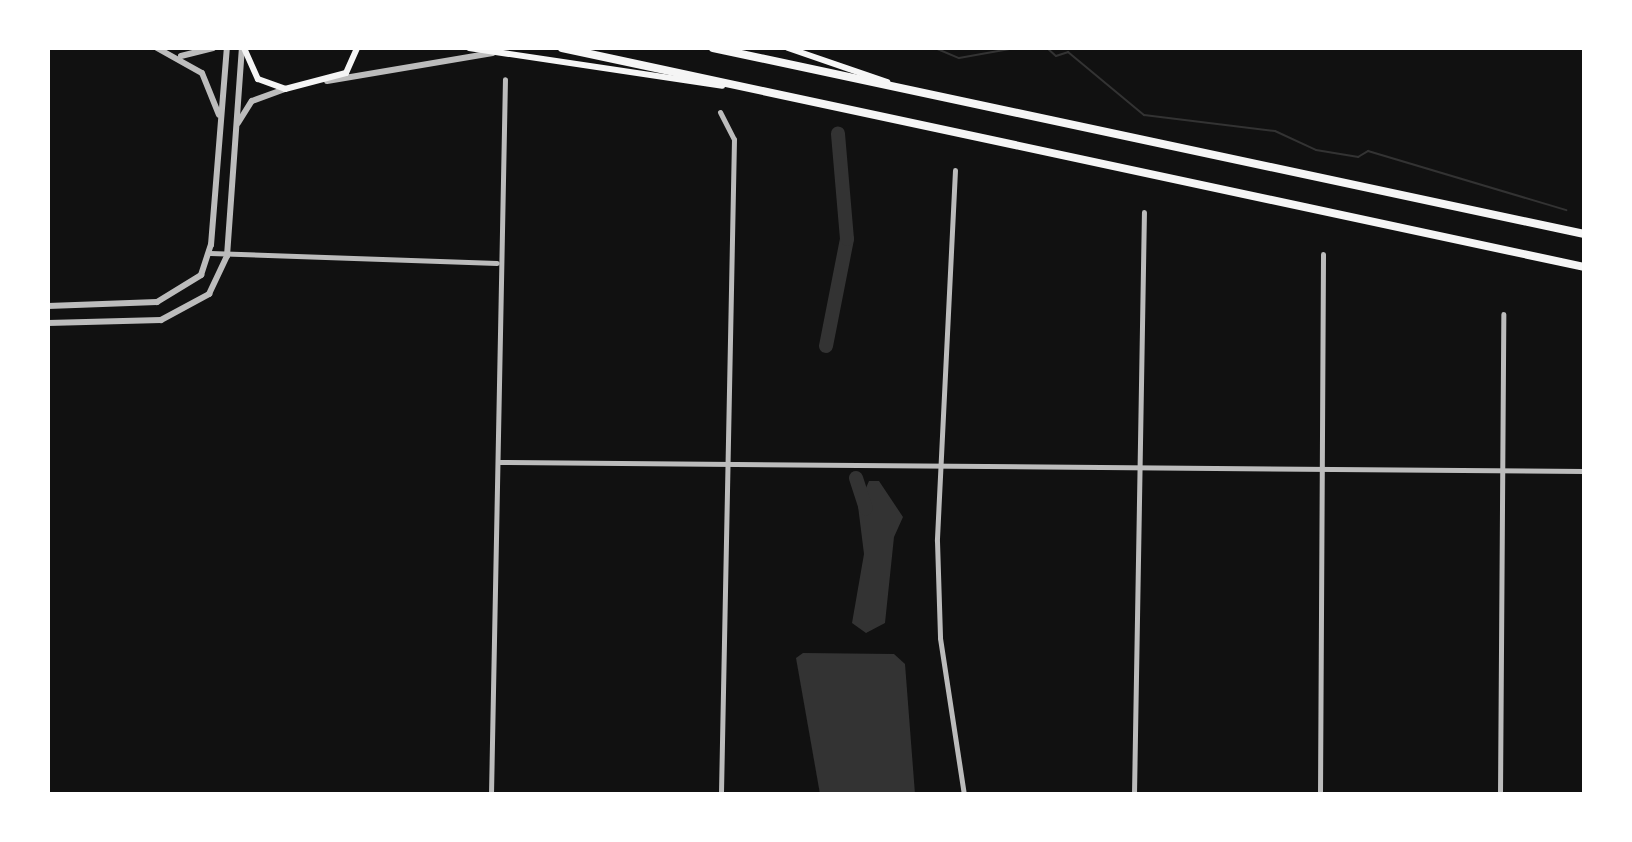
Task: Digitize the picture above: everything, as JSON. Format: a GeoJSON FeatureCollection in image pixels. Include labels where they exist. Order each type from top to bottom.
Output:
{"type":"FeatureCollection","features":[{"type":"Feature","properties":{"kind":"highway"},"geometry":{"type":"LineString","coordinates":[[562,48],[1584,267]]}},
{"type":"Feature","properties":{"kind":"highway"},"geometry":{"type":"LineString","coordinates":[[713,48],[1584,234]]}},
{"type":"Feature","properties":{"kind":"main road"},"geometry":{"type":"LineString","coordinates":[[243,48],[258,79],[285,89],[327,81],[354,66],[357,48]]}},
{"type":"Feature","properties":{"kind":"main road"},"geometry":{"type":"LineString","coordinates":[[469,48],[766,92]]}},
{"type":"Feature","properties":{"kind":"main road"},"geometry":{"type":"LineString","coordinates":[[788,48],[914,91]]}},
{"type":"Feature","properties":{"kind":"street"},"geometry":{"type":"LineString","coordinates":[[157,48],[178,56],[210,84],[220,123]]}},
{"type":"Feature","properties":{"kind":"street"},"geometry":{"type":"LineString","coordinates":[[178,56],[213,48]]}},
{"type":"Feature","properties":{"kind":"street"},"geometry":{"type":"LineString","coordinates":[[48,306],[169,299],[194,283],[210,253],[227,48]]}},
{"type":"Feature","properties":{"kind":"street"},"geometry":{"type":"LineString","coordinates":[[48,323],[146,322],[187,313],[209,294],[227,256],[243,48]]}},
{"type":"Feature","properties":{"kind":"street"},"geometry":{"type":"LineString","coordinates":[[327,81],[493,53]]}},
{"type":"Feature","properties":{"kind":"street"},"geometry":{"type":"LineString","coordinates":[[491,794],[499,462],[497,263],[505,79]]}},
{"type":"Feature","properties":{"kind":"street"},"geometry":{"type":"LineString","coordinates":[[234,138],[252,101],[285,89]]}},
{"type":"Feature","properties":{"kind":"street"},"geometry":{"type":"LineString","coordinates":[[720,112],[734,139],[721,794]]}},
{"type":"Feature","properties":{"kind":"street"},"geometry":{"type":"LineString","coordinates":[[955,170],[937,465],[940,638],[964,794]]}},
{"type":"Feature","properties":{"kind":"street"},"geometry":{"type":"LineString","coordinates":[[1134,794],[1144,212]]}},
{"type":"Feature","properties":{"kind":"street"},"geometry":{"type":"LineString","coordinates":[[210,253],[227,256],[497,263]]}},
{"type":"Feature","properties":{"kind":"street"},"geometry":{"type":"LineString","coordinates":[[1320,794],[1323,254]]}},
{"type":"Feature","properties":{"kind":"street"},"geometry":{"type":"LineString","coordinates":[[1500,794],[1503,314]]}},
{"type":"Feature","properties":{"kind":"street"},"geometry":{"type":"LineString","coordinates":[[499,462],[1584,471]]}},
{"type":"Feature","properties":{"kind":"shaded area"},"geometry":{"type":"Polygon","coordinates":[[[869,481],[879,481],[903,517],[894,537],[885,623],[866,633],[852,623],[864,554],[858,506],[869,481]]]}},
{"type":"Feature","properties":{"kind":"shaded area"},"geometry":{"type":"Polygon","coordinates":[[[803,653],[894,654],[905,664],[915,794],[820,794],[796,658],[803,653]]]}},
{"type":"Feature","properties":{"kind":"waterway"},"geometry":{"type":"LineString","coordinates":[[935,48],[959,58],[1015,48]]}},
{"type":"Feature","properties":{"kind":"waterway"},"geometry":{"type":"LineString","coordinates":[[1047,48],[1056,56],[1068,52],[1144,115],[1275,131],[1316,150],[1358,157],[1368,151],[1566,210]]}},
{"type":"Feature","properties":{"kind":"waterway"},"geometry":{"type":"LineString","coordinates":[[826,346],[847,239],[838,133]]}},
{"type":"Feature","properties":{"kind":"waterway"},"geometry":{"type":"LineString","coordinates":[[856,478],[866,508]]}}]}
